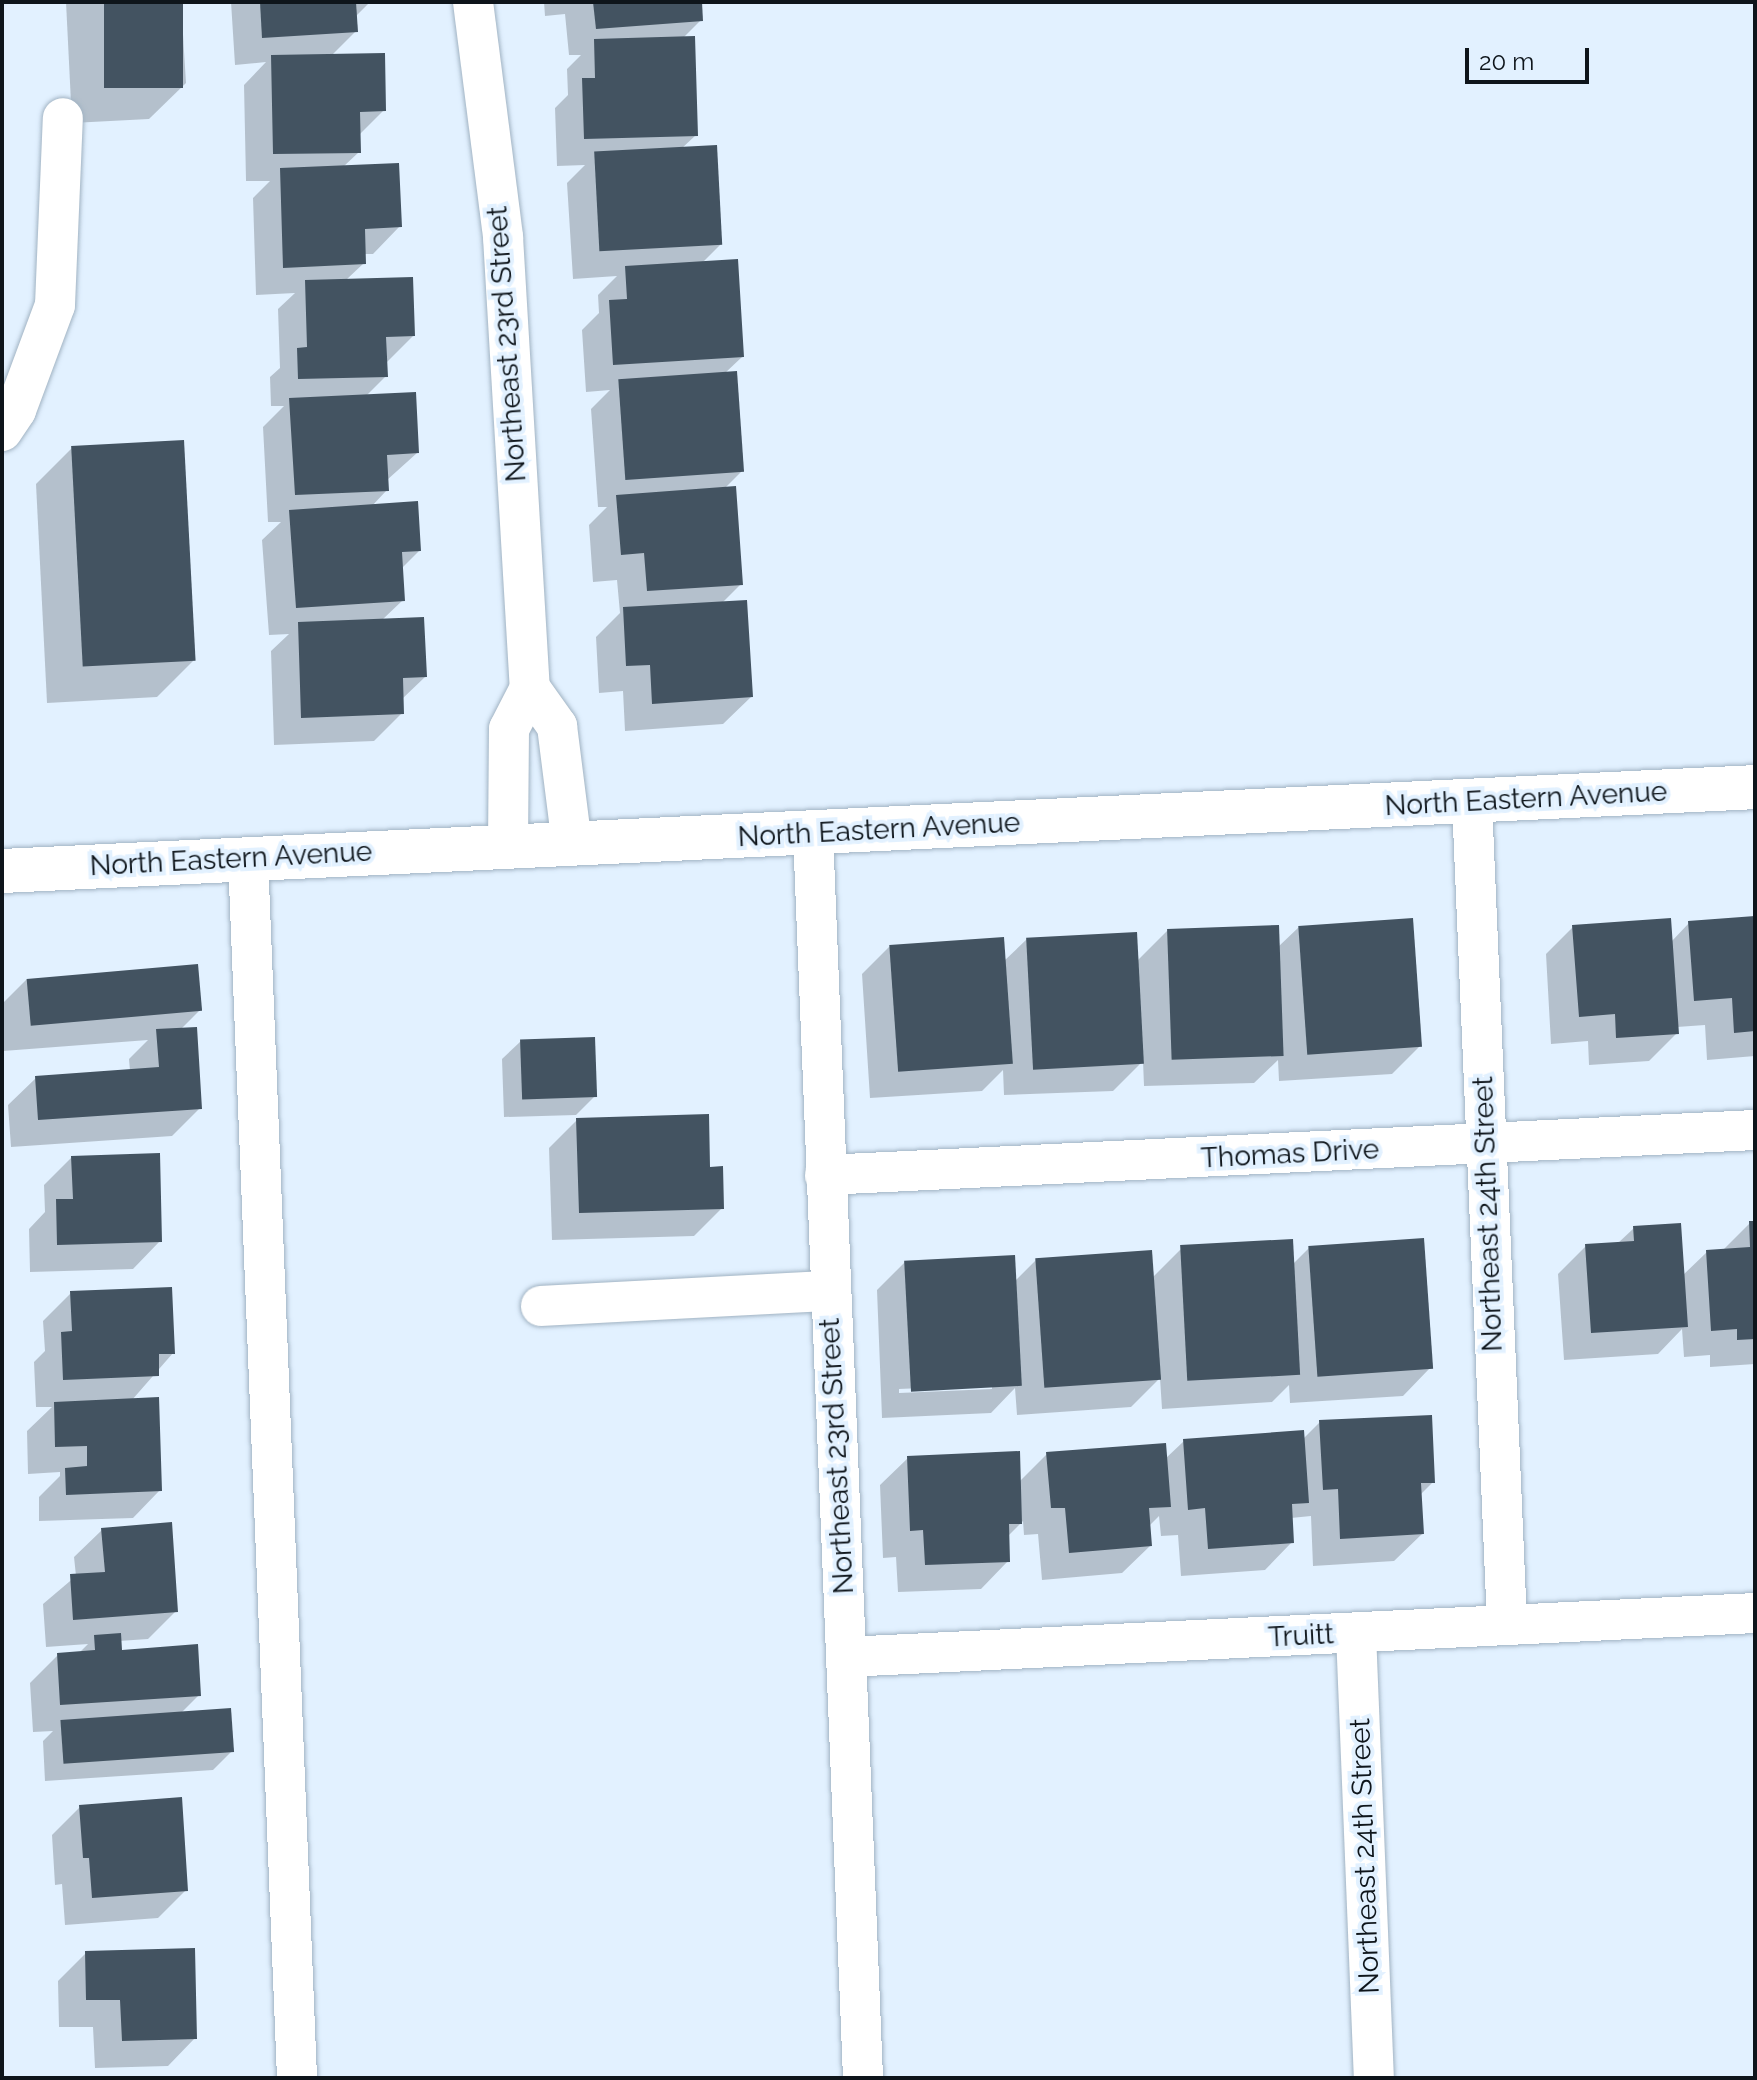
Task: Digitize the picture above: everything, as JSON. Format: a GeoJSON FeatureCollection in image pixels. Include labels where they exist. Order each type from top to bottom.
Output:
{"type":"FeatureCollection","features":[{"type":"Feature","properties":{"kind":"main road","name":"North Eastern Avenue"},"geometry":{"type":"LineString","coordinates":[[2,871],[1755,787]]}},
{"type":"Feature","properties":{"kind":"street","name":"Northeast 23rd Street"},"geometry":{"type":"LineString","coordinates":[[473,2],[503,237],[530,688]]}},
{"type":"Feature","properties":{"kind":"street"},"geometry":{"type":"LineString","coordinates":[[2,431],[16,410],[55,305],[63,118]]}},
{"type":"Feature","properties":{"kind":"street"},"geometry":{"type":"LineString","coordinates":[[508,847],[509,729],[530,688],[557,726],[572,844]]}},
{"type":"Feature","properties":{"kind":"street","name":"Northeast 24th Street"},"geometry":{"type":"LineString","coordinates":[[1472,802],[1507,1625]]}},
{"type":"Feature","properties":{"kind":"street","name":"Northeast 23rd Street"},"geometry":{"type":"LineString","coordinates":[[813,833],[863,2078]]}},
{"type":"Feature","properties":{"kind":"street"},"geometry":{"type":"LineString","coordinates":[[248,858],[297,2078]]}},
{"type":"Feature","properties":{"kind":"street","name":"Thomas Drive"},"geometry":{"type":"LineString","coordinates":[[825,1175],[1755,1130]]}},
{"type":"Feature","properties":{"kind":"street"},"geometry":{"type":"LineString","coordinates":[[541,1306],[830,1291]]}},
{"type":"Feature","properties":{"kind":"street","name":"Truitt"},"geometry":{"type":"LineString","coordinates":[[846,1657],[1755,1613]]}},
{"type":"Feature","properties":{"kind":"street","name":"Northeast 24th Street"},"geometry":{"type":"LineString","coordinates":[[1356,1633],[1374,2078]]}},
{"type":"Feature","properties":{"kind":"building"},"geometry":{"type":"Polygon","coordinates":[[[104,2],[183,2],[183,88],[104,88],[104,2]]]}},
{"type":"Feature","properties":{"kind":"building"},"geometry":{"type":"Polygon","coordinates":[[[260,2],[356,2],[358,32],[262,38],[260,2]]]}},
{"type":"Feature","properties":{"kind":"building"},"geometry":{"type":"Polygon","coordinates":[[[593,2],[702,2],[703,21],[596,29],[593,2]]]}},
{"type":"Feature","properties":{"kind":"building"},"geometry":{"type":"Polygon","coordinates":[[[695,36],[698,136],[584,139],[582,78],[595,78],[594,39],[695,36]]]}},
{"type":"Feature","properties":{"kind":"building"},"geometry":{"type":"Polygon","coordinates":[[[385,53],[386,111],[360,112],[361,153],[273,154],[271,55],[385,53]]]}},
{"type":"Feature","properties":{"kind":"building"},"geometry":{"type":"Polygon","coordinates":[[[717,145],[722,245],[599,251],[594,151],[717,145]]]}},
{"type":"Feature","properties":{"kind":"building"},"geometry":{"type":"Polygon","coordinates":[[[399,163],[402,227],[365,229],[366,264],[283,268],[280,168],[399,163]]]}},
{"type":"Feature","properties":{"kind":"building"},"geometry":{"type":"Polygon","coordinates":[[[738,259],[744,357],[613,365],[609,300],[627,299],[625,266],[738,259]]]}},
{"type":"Feature","properties":{"kind":"building"},"geometry":{"type":"Polygon","coordinates":[[[413,277],[415,336],[386,337],[388,377],[298,379],[297,348],[307,347],[305,280],[413,277]]]}},
{"type":"Feature","properties":{"kind":"building"},"geometry":{"type":"Polygon","coordinates":[[[737,371],[744,472],[625,480],[618,379],[737,371]]]}},
{"type":"Feature","properties":{"kind":"building"},"geometry":{"type":"Polygon","coordinates":[[[416,392],[419,453],[387,455],[389,491],[295,495],[289,398],[416,392]]]}},
{"type":"Feature","properties":{"kind":"building"},"geometry":{"type":"Polygon","coordinates":[[[184,440],[196,661],[83,667],[71,446],[184,440]]]}},
{"type":"Feature","properties":{"kind":"building"},"geometry":{"type":"Polygon","coordinates":[[[736,486],[743,585],[647,591],[644,553],[621,555],[616,495],[736,486]]]}},
{"type":"Feature","properties":{"kind":"building"},"geometry":{"type":"Polygon","coordinates":[[[418,501],[421,551],[402,552],[405,601],[296,608],[289,510],[418,501]]]}},
{"type":"Feature","properties":{"kind":"building"},"geometry":{"type":"Polygon","coordinates":[[[747,600],[753,697],[652,704],[650,665],[626,666],[623,607],[747,600]]]}},
{"type":"Feature","properties":{"kind":"building"},"geometry":{"type":"Polygon","coordinates":[[[424,617],[427,677],[403,678],[404,714],[301,718],[298,622],[424,617]]]}},
{"type":"Feature","properties":{"kind":"building"},"geometry":{"type":"Polygon","coordinates":[[[1755,916],[1755,1031],[1734,1033],[1732,998],[1694,1001],[1688,921],[1755,916]]]}},
{"type":"Feature","properties":{"kind":"building"},"geometry":{"type":"Polygon","coordinates":[[[1413,918],[1422,1047],[1307,1055],[1298,926],[1413,918]]]}},
{"type":"Feature","properties":{"kind":"building"},"geometry":{"type":"Polygon","coordinates":[[[1671,918],[1679,1034],[1616,1038],[1615,1014],[1579,1017],[1572,925],[1671,918]]]}},
{"type":"Feature","properties":{"kind":"building"},"geometry":{"type":"Polygon","coordinates":[[[1279,925],[1284,1056],[1172,1060],[1167,929],[1279,925]]]}},
{"type":"Feature","properties":{"kind":"building"},"geometry":{"type":"Polygon","coordinates":[[[1137,932],[1144,1064],[1033,1070],[1026,938],[1137,932]]]}},
{"type":"Feature","properties":{"kind":"building"},"geometry":{"type":"Polygon","coordinates":[[[1004,937],[1013,1064],[898,1072],[889,945],[1004,937]]]}},
{"type":"Feature","properties":{"kind":"building"},"geometry":{"type":"Polygon","coordinates":[[[198,964],[202,1011],[31,1026],[27,979],[198,964]]]}},
{"type":"Feature","properties":{"kind":"building"},"geometry":{"type":"Polygon","coordinates":[[[197,1027],[202,1109],[38,1120],[35,1076],[159,1067],[156,1029],[197,1027]]]}},
{"type":"Feature","properties":{"kind":"building"},"geometry":{"type":"Polygon","coordinates":[[[595,1037],[597,1097],[522,1100],[520,1040],[595,1037]]]}},
{"type":"Feature","properties":{"kind":"building"},"geometry":{"type":"Polygon","coordinates":[[[709,1114],[710,1167],[723,1166],[724,1209],[579,1213],[576,1118],[709,1114]]]}},
{"type":"Feature","properties":{"kind":"building"},"geometry":{"type":"Polygon","coordinates":[[[160,1153],[162,1242],[57,1245],[56,1199],[73,1199],[71,1156],[160,1153]]]}},
{"type":"Feature","properties":{"kind":"building"},"geometry":{"type":"Polygon","coordinates":[[[1749,1221],[1755,1221],[1755,1339],[1737,1340],[1737,1329],[1711,1331],[1706,1250],[1750,1247],[1749,1221]]]}},
{"type":"Feature","properties":{"kind":"building"},"geometry":{"type":"Polygon","coordinates":[[[1681,1223],[1688,1327],[1591,1333],[1585,1244],[1634,1241],[1633,1226],[1681,1223]]]}},
{"type":"Feature","properties":{"kind":"building"},"geometry":{"type":"Polygon","coordinates":[[[1424,1238],[1433,1369],[1317,1377],[1308,1246],[1424,1238]]]}},
{"type":"Feature","properties":{"kind":"building"},"geometry":{"type":"Polygon","coordinates":[[[1293,1239],[1300,1375],[1187,1381],[1180,1245],[1293,1239]]]}},
{"type":"Feature","properties":{"kind":"building"},"geometry":{"type":"Polygon","coordinates":[[[1152,1250],[1161,1380],[1044,1388],[1035,1258],[1152,1250]]]}},
{"type":"Feature","properties":{"kind":"building"},"geometry":{"type":"Polygon","coordinates":[[[1015,1255],[1022,1386],[911,1392],[904,1261],[1015,1255]]]}},
{"type":"Feature","properties":{"kind":"building"},"geometry":{"type":"Polygon","coordinates":[[[172,1287],[175,1354],[159,1354],[159,1376],[63,1380],[61,1332],[72,1331],[70,1291],[172,1287]]]}},
{"type":"Feature","properties":{"kind":"building"},"geometry":{"type":"Polygon","coordinates":[[[159,1397],[162,1491],[66,1495],[65,1468],[87,1466],[87,1446],[55,1447],[54,1402],[159,1397]]]}},
{"type":"Feature","properties":{"kind":"building"},"geometry":{"type":"Polygon","coordinates":[[[1432,1415],[1435,1483],[1421,1483],[1424,1534],[1340,1539],[1338,1489],[1323,1490],[1319,1420],[1432,1415]]]}},
{"type":"Feature","properties":{"kind":"building"},"geometry":{"type":"Polygon","coordinates":[[[1304,1430],[1309,1503],[1292,1504],[1294,1543],[1208,1549],[1205,1508],[1188,1510],[1183,1439],[1304,1430]]]}},
{"type":"Feature","properties":{"kind":"building"},"geometry":{"type":"Polygon","coordinates":[[[1166,1443],[1171,1507],[1149,1508],[1152,1546],[1069,1553],[1065,1508],[1051,1508],[1046,1452],[1166,1443]]]}},
{"type":"Feature","properties":{"kind":"building"},"geometry":{"type":"Polygon","coordinates":[[[1020,1451],[1022,1524],[1009,1524],[1010,1562],[925,1565],[923,1530],[910,1531],[907,1456],[1020,1451]]]}},
{"type":"Feature","properties":{"kind":"building"},"geometry":{"type":"Polygon","coordinates":[[[172,1522],[178,1612],[73,1620],[70,1574],[105,1572],[101,1528],[172,1522]]]}},
{"type":"Feature","properties":{"kind":"building"},"geometry":{"type":"Polygon","coordinates":[[[121,1633],[122,1650],[198,1644],[201,1696],[60,1705],[57,1653],[95,1650],[94,1635],[121,1633]]]}},
{"type":"Feature","properties":{"kind":"building"},"geometry":{"type":"Polygon","coordinates":[[[231,1708],[234,1752],[63,1764],[60,1720],[231,1708]]]}},
{"type":"Feature","properties":{"kind":"building"},"geometry":{"type":"Polygon","coordinates":[[[182,1797],[188,1891],[92,1898],[89,1858],[83,1858],[79,1805],[182,1797]]]}},
{"type":"Feature","properties":{"kind":"building"},"geometry":{"type":"Polygon","coordinates":[[[195,1948],[197,2039],[122,2041],[120,2000],[86,2000],[85,1951],[195,1948]]]}}]}
